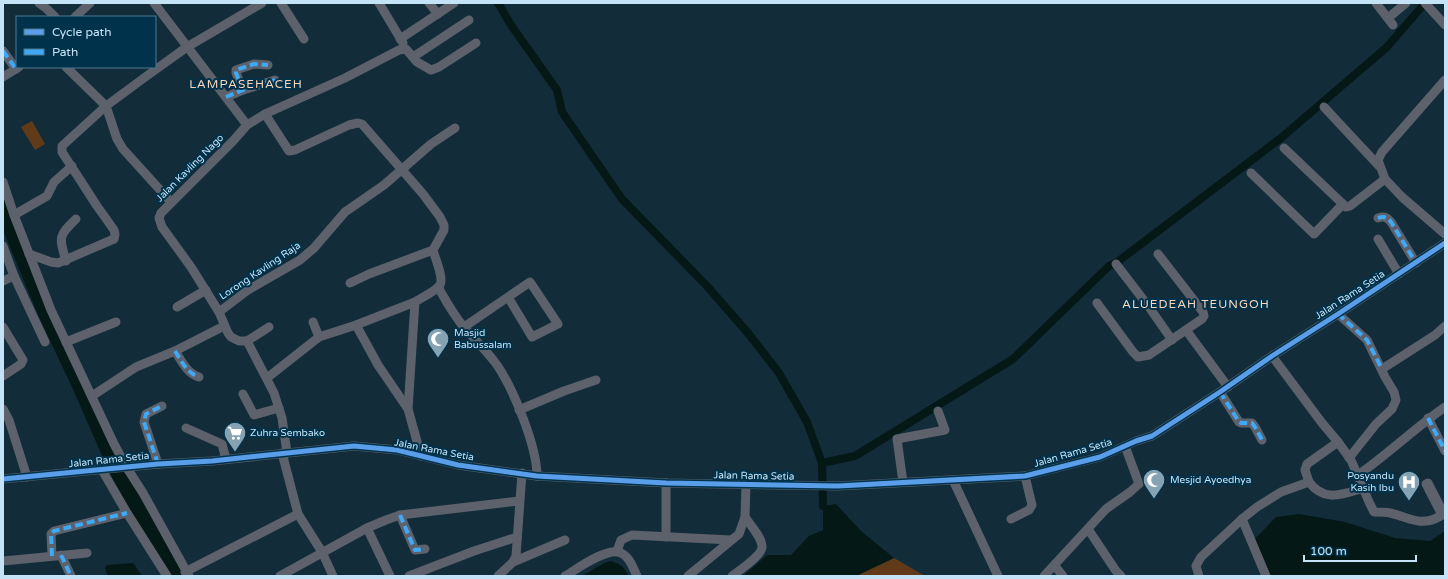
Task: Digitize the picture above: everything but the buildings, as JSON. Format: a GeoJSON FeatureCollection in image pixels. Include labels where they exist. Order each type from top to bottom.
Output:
{"type":"FeatureCollection","features":[{"type":"Feature","properties":{"kind":"street"},"geometry":{"type":"LineString","coordinates":[[39,3],[54,16]]}},
{"type":"Feature","properties":{"kind":"street"},"geometry":{"type":"LineString","coordinates":[[76,16],[90,3]]}},
{"type":"Feature","properties":{"kind":"street"},"geometry":{"type":"LineString","coordinates":[[154,3],[157,15],[187,47],[247,125]]}},
{"type":"Feature","properties":{"kind":"street"},"geometry":{"type":"LineString","coordinates":[[29,254],[55,263],[66,261],[112,241],[115,234],[62,152],[62,146],[106,106],[187,47],[262,3]]}},
{"type":"Feature","properties":{"kind":"street"},"geometry":{"type":"LineString","coordinates":[[281,3],[304,39]]}},
{"type":"Feature","properties":{"kind":"street"},"geometry":{"type":"LineString","coordinates":[[379,3],[406,49],[417,62],[427,69],[439,67],[476,43]]}},
{"type":"Feature","properties":{"kind":"street"},"geometry":{"type":"LineString","coordinates":[[429,3],[438,14]]}},
{"type":"Feature","properties":{"kind":"street"},"geometry":{"type":"LineString","coordinates":[[400,38],[454,3]]}},
{"type":"Feature","properties":{"kind":"street"},"geometry":{"type":"LineString","coordinates":[[1376,3],[1391,21],[1406,3]]}},
{"type":"Feature","properties":{"kind":"street"},"geometry":{"type":"LineString","coordinates":[[1427,5],[1445,25]]}},
{"type":"Feature","properties":{"kind":"street"},"geometry":{"type":"LineString","coordinates":[[414,57],[469,20]]}},
{"type":"Feature","properties":{"kind":"street","name":"Jalan Kavling Nago"},"geometry":{"type":"LineString","coordinates":[[247,341],[239,341],[231,337],[224,326],[220,312],[160,223],[159,218],[161,213],[247,125],[265,114],[345,78],[399,50],[406,49]]}},
{"type":"Feature","properties":{"kind":"street"},"geometry":{"type":"LineString","coordinates":[[3,51],[16,67]]}},
{"type":"Feature","properties":{"kind":"street"},"geometry":{"type":"LineString","coordinates":[[243,90],[236,70],[254,64],[268,65]]}},
{"type":"Feature","properties":{"kind":"street"},"geometry":{"type":"LineString","coordinates":[[3,77],[17,68]]}},
{"type":"Feature","properties":{"kind":"street"},"geometry":{"type":"LineString","coordinates":[[67,68],[106,106],[117,138],[123,149],[171,202]]}},
{"type":"Feature","properties":{"kind":"street"},"geometry":{"type":"LineString","coordinates":[[226,97],[275,80]]}},
{"type":"Feature","properties":{"kind":"street"},"geometry":{"type":"LineString","coordinates":[[1445,80],[1379,155],[1378,160],[1385,179],[1445,234]]}},
{"type":"Feature","properties":{"kind":"street"},"geometry":{"type":"LineString","coordinates":[[1324,107],[1380,167]]}},
{"type":"Feature","properties":{"kind":"street"},"geometry":{"type":"LineString","coordinates":[[265,114],[289,151],[295,150],[349,125],[360,123],[402,169],[440,217],[444,225],[443,233],[433,250],[369,274],[350,283]]}},
{"type":"Feature","properties":{"kind":"street","name":"Lorong Kavling Raja"},"geometry":{"type":"LineString","coordinates":[[220,312],[248,290],[300,260],[314,248],[345,212],[384,185],[431,144],[455,128]]}},
{"type":"Feature","properties":{"kind":"street"},"geometry":{"type":"LineString","coordinates":[[1284,148],[1346,207],[1350,206],[1385,179]]}},
{"type":"Feature","properties":{"kind":"street"},"geometry":{"type":"LineString","coordinates":[[14,215],[47,196],[54,182],[72,166]]}},
{"type":"Feature","properties":{"kind":"street"},"geometry":{"type":"LineString","coordinates":[[1251,173],[1314,234],[1343,204]]}},
{"type":"Feature","properties":{"kind":"street"},"geometry":{"type":"LineString","coordinates":[[3,182],[14,215],[51,310],[66,342],[126,468],[143,493],[187,574],[298,514]]}},
{"type":"Feature","properties":{"kind":"street"},"geometry":{"type":"LineString","coordinates":[[1378,218],[1387,218],[1391,222],[1416,263]]}},
{"type":"Feature","properties":{"kind":"street"},"geometry":{"type":"LineString","coordinates":[[66,261],[61,237],[64,231],[76,219]]}},
{"type":"Feature","properties":{"kind":"street"},"geometry":{"type":"LineString","coordinates":[[1378,239],[1399,274]]}},
{"type":"Feature","properties":{"kind":"street","name":"Jalan Rama Setia"},"geometry":{"type":"LineString","coordinates":[[3,479],[354,446],[396,450],[458,464],[537,476],[666,483],[838,486],[1025,476],[1092,459],[1152,436],[1445,243]]}},
{"type":"Feature","properties":{"kind":"street"},"geometry":{"type":"LineString","coordinates":[[3,246],[14,276],[45,342]]}},
{"type":"Feature","properties":{"kind":"street"},"geometry":{"type":"LineString","coordinates":[[267,378],[319,337],[356,325],[415,302],[438,287],[441,283],[441,278],[433,250]]}},
{"type":"Feature","properties":{"kind":"street"},"geometry":{"type":"LineString","coordinates":[[1097,302],[1138,357],[1149,356],[1202,318],[1204,315],[1158,254]]}},
{"type":"Feature","properties":{"kind":"street"},"geometry":{"type":"LineString","coordinates":[[1116,264],[1172,340]]}},
{"type":"Feature","properties":{"kind":"street"},"geometry":{"type":"LineString","coordinates":[[3,281],[14,276]]}},
{"type":"Feature","properties":{"kind":"street"},"geometry":{"type":"LineString","coordinates":[[464,327],[508,297],[530,282],[558,324],[532,337],[508,297]]}},
{"type":"Feature","properties":{"kind":"street"},"geometry":{"type":"LineString","coordinates":[[438,287],[464,327],[500,370],[519,410],[534,450],[537,465],[537,476]]}},
{"type":"Feature","properties":{"kind":"street"},"geometry":{"type":"LineString","coordinates":[[177,307],[206,290]]}},
{"type":"Feature","properties":{"kind":"street"},"geometry":{"type":"LineString","coordinates":[[415,302],[408,409],[421,456]]}},
{"type":"Feature","properties":{"kind":"street"},"geometry":{"type":"LineString","coordinates":[[1338,314],[1367,340],[1396,396],[1396,403],[1392,409],[1376,424],[1349,458]]}},
{"type":"Feature","properties":{"kind":"street"},"geometry":{"type":"LineString","coordinates":[[66,342],[116,322]]}},
{"type":"Feature","properties":{"kind":"street"},"geometry":{"type":"LineString","coordinates":[[313,322],[319,337]]}},
{"type":"Feature","properties":{"kind":"street"},"geometry":{"type":"LineString","coordinates":[[356,325],[378,365],[408,409]]}},
{"type":"Feature","properties":{"kind":"street"},"geometry":{"type":"LineString","coordinates":[[3,326],[23,360],[21,364],[3,376]]}},
{"type":"Feature","properties":{"kind":"street"},"geometry":{"type":"LineString","coordinates":[[92,396],[136,367],[176,351],[224,326]]}},
{"type":"Feature","properties":{"kind":"street"},"geometry":{"type":"LineString","coordinates":[[1382,369],[1435,335],[1445,326]]}},
{"type":"Feature","properties":{"kind":"street"},"geometry":{"type":"LineString","coordinates":[[269,327],[247,341],[267,378],[279,408],[285,453],[298,514],[322,552],[333,576]]}},
{"type":"Feature","properties":{"kind":"street"},"geometry":{"type":"LineString","coordinates":[[1186,330],[1224,390],[1238,422],[1252,423],[1256,427],[1262,440]]}},
{"type":"Feature","properties":{"kind":"street"},"geometry":{"type":"LineString","coordinates":[[176,351],[188,370],[193,375],[199,377]]}},
{"type":"Feature","properties":{"kind":"street"},"geometry":{"type":"LineString","coordinates":[[1272,356],[1322,423],[1352,460],[1374,512],[1391,513],[1415,521],[1433,519],[1445,513]]}},
{"type":"Feature","properties":{"kind":"street"},"geometry":{"type":"LineString","coordinates":[[519,410],[564,391],[596,380]]}},
{"type":"Feature","properties":{"kind":"street"},"geometry":{"type":"LineString","coordinates":[[244,394],[254,414],[279,408]]}},
{"type":"Feature","properties":{"kind":"street"},"geometry":{"type":"LineString","coordinates":[[158,464],[144,422],[146,414],[162,406]]}},
{"type":"Feature","properties":{"kind":"street"},"geometry":{"type":"LineString","coordinates":[[1358,475],[1390,451],[1428,418],[1445,407]]}},
{"type":"Feature","properties":{"kind":"street"},"geometry":{"type":"LineString","coordinates":[[3,409],[9,420],[27,477]]}},
{"type":"Feature","properties":{"kind":"street"},"geometry":{"type":"LineString","coordinates":[[903,482],[897,439],[945,430],[938,411]]}},
{"type":"Feature","properties":{"kind":"street"},"geometry":{"type":"LineString","coordinates":[[1428,418],[1445,451]]}},
{"type":"Feature","properties":{"kind":"street"},"geometry":{"type":"LineString","coordinates":[[186,428],[222,444],[226,459]]}},
{"type":"Feature","properties":{"kind":"street"},"geometry":{"type":"LineString","coordinates":[[1338,442],[1307,464],[1305,470],[1309,482],[1319,492],[1330,496],[1364,488]]}},
{"type":"Feature","properties":{"kind":"street"},"geometry":{"type":"LineString","coordinates":[[1044,576],[1055,566],[1106,509],[1139,484],[1125,446]]}},
{"type":"Feature","properties":{"kind":"street"},"geometry":{"type":"LineString","coordinates":[[103,470],[127,513],[167,576]]}},
{"type":"Feature","properties":{"kind":"street"},"geometry":{"type":"LineString","coordinates":[[513,562],[516,556],[522,473]]}},
{"type":"Feature","properties":{"kind":"street"},"geometry":{"type":"LineString","coordinates":[[1011,519],[1029,510],[1032,505],[1025,476]]}},
{"type":"Feature","properties":{"kind":"street"},"geometry":{"type":"LineString","coordinates":[[953,480],[998,576]]}},
{"type":"Feature","properties":{"kind":"street"},"geometry":{"type":"LineString","coordinates":[[1199,576],[1196,570],[1197,562],[1242,519],[1257,507],[1282,492],[1309,482]]}},
{"type":"Feature","properties":{"kind":"street"},"geometry":{"type":"LineString","coordinates":[[666,483],[666,537]]}},
{"type":"Feature","properties":{"kind":"street"},"geometry":{"type":"LineString","coordinates":[[688,576],[739,534],[744,517],[746,485]]}},
{"type":"Feature","properties":{"kind":"street"},"geometry":{"type":"LineString","coordinates":[[280,576],[367,528],[400,515],[519,501]]}},
{"type":"Feature","properties":{"kind":"street"},"geometry":{"type":"LineString","coordinates":[[71,576],[56,556],[51,534],[54,531],[127,513]]}},
{"type":"Feature","properties":{"kind":"street"},"geometry":{"type":"LineString","coordinates":[[400,515],[415,550],[424,549]]}},
{"type":"Feature","properties":{"kind":"street"},"geometry":{"type":"LineString","coordinates":[[732,576],[750,563],[760,553],[762,548],[761,540],[744,517]]}},
{"type":"Feature","properties":{"kind":"street"},"geometry":{"type":"LineString","coordinates":[[1242,519],[1266,576]]}},
{"type":"Feature","properties":{"kind":"street"},"geometry":{"type":"LineString","coordinates":[[367,528],[390,576]]}},
{"type":"Feature","properties":{"kind":"street"},"geometry":{"type":"LineString","coordinates":[[1088,529],[1116,571],[1121,576]]}},
{"type":"Feature","properties":{"kind":"street"},"geometry":{"type":"LineString","coordinates":[[617,551],[621,540],[629,535],[731,540]]}},
{"type":"Feature","properties":{"kind":"street"},"geometry":{"type":"LineString","coordinates":[[409,576],[474,551],[517,537]]}},
{"type":"Feature","properties":{"kind":"street"},"geometry":{"type":"LineString","coordinates":[[498,576],[513,562],[565,540]]}},
{"type":"Feature","properties":{"kind":"street"},"geometry":{"type":"LineString","coordinates":[[564,576],[603,554],[617,551],[628,558],[637,576]]}},
{"type":"Feature","properties":{"kind":"street"},"geometry":{"type":"LineString","coordinates":[[3,561],[87,553]]}},
{"type":"Feature","properties":{"kind":"street"},"geometry":{"type":"LineString","coordinates":[[1055,566],[1063,576]]}},
{"type":"Feature","properties":{"kind":"shaded area"},"geometry":{"type":"Polygon","coordinates":[[[32,121],[45,144],[35,150],[21,127],[32,121]]]}},
{"type":"Feature","properties":{"kind":"shaded area"},"geometry":{"type":"Polygon","coordinates":[[[3,186],[118,457],[186,576],[169,576],[114,483],[72,387],[38,315],[3,230],[3,186]]]}},
{"type":"Feature","properties":{"kind":"shaded area"},"geometry":{"type":"Polygon","coordinates":[[[836,504],[861,531],[894,558],[856,576],[743,576],[767,555],[791,555],[809,536],[823,530],[823,506],[836,504]]]}},
{"type":"Feature","properties":{"kind":"shaded area"},"geometry":{"type":"Polygon","coordinates":[[[1299,514],[1345,522],[1395,538],[1430,541],[1445,531],[1445,576],[1267,576],[1252,542],[1276,517],[1299,514]]]}},
{"type":"Feature","properties":{"kind":"shaded area"},"geometry":{"type":"Polygon","coordinates":[[[894,558],[925,576],[856,576],[894,558]]]}},
{"type":"Feature","properties":{"kind":"shaded area"},"geometry":{"type":"Polygon","coordinates":[[[611,561],[622,566],[629,576],[582,576],[604,563],[611,561]]]}},
{"type":"Feature","properties":{"kind":"shaded area"},"geometry":{"type":"Polygon","coordinates":[[[133,563],[142,576],[108,576],[105,568],[107,565],[133,563]]]}},
{"type":"Feature","properties":{"kind":"waterway"},"geometry":{"type":"LineString","coordinates":[[498,3],[511,25],[557,90],[562,112],[622,199],[706,285],[748,333],[779,373],[807,422],[822,463]]}},
{"type":"Feature","properties":{"kind":"waterway"},"geometry":{"type":"LineString","coordinates":[[823,506],[822,463],[855,456],[1013,359],[1109,266],[1116,263],[1281,138],[1387,47],[1425,3]]}},
{"type":"Feature","properties":{"kind":"marked path"},"geometry":{"type":"LineString","coordinates":[[3,51],[16,69]]}},
{"type":"Feature","properties":{"kind":"marked path"},"geometry":{"type":"LineString","coordinates":[[243,90],[236,70],[254,64],[268,65]]}},
{"type":"Feature","properties":{"kind":"marked path"},"geometry":{"type":"LineString","coordinates":[[226,97],[275,80]]}},
{"type":"Feature","properties":{"kind":"marked path"},"geometry":{"type":"LineString","coordinates":[[1378,218],[1385,217],[1391,222],[1416,263]]}},
{"type":"Feature","properties":{"kind":"marked path"},"geometry":{"type":"LineString","coordinates":[[1338,314],[1367,340],[1382,369]]}},
{"type":"Feature","properties":{"kind":"marked path"},"geometry":{"type":"LineString","coordinates":[[175,351],[188,370],[199,377]]}},
{"type":"Feature","properties":{"kind":"marked path"},"geometry":{"type":"LineString","coordinates":[[1220,392],[1239,422],[1252,423],[1262,440]]}},
{"type":"Feature","properties":{"kind":"marked path"},"geometry":{"type":"LineString","coordinates":[[158,464],[144,422],[146,414],[162,406]]}},
{"type":"Feature","properties":{"kind":"marked path"},"geometry":{"type":"LineString","coordinates":[[1428,418],[1445,451]]}},
{"type":"Feature","properties":{"kind":"marked path"},"geometry":{"type":"LineString","coordinates":[[52,556],[51,534],[54,531],[127,513]]}},
{"type":"Feature","properties":{"kind":"marked path"},"geometry":{"type":"LineString","coordinates":[[400,515],[415,550],[425,549]]}},
{"type":"Feature","properties":{"kind":"marked path"},"geometry":{"type":"LineString","coordinates":[[61,555],[71,576]]}},
{"type":"Feature","properties":{"kind":"cycle path"},"geometry":{"type":"LineString","coordinates":[[3,479],[158,464],[212,461],[354,446],[397,450],[458,465],[537,476],[666,483],[838,486],[1025,476],[1100,457],[1136,441],[1152,436],[1445,243]]}},
{"type":"Feature","properties":{"kind":"place","name":"Masjid Babussalam"},"geometry":{"type":"Point","coordinates":[438,358]}},
{"type":"Feature","properties":{"kind":"place","name":"Zuhra Sembako"},"geometry":{"type":"Point","coordinates":[235,452]}},
{"type":"Feature","properties":{"kind":"place","name":"Mesjid Ayoedhya"},"geometry":{"type":"Point","coordinates":[1154,500]}},
{"type":"Feature","properties":{"kind":"place","name":"Posyandu Kasih Ibu"},"geometry":{"type":"Point","coordinates":[1409,502]}},
{"type":"Feature","properties":{"kind":"district","name":"LAMPASEHACEH"},"geometry":{"type":"Point","coordinates":[246,84]}},
{"type":"Feature","properties":{"kind":"district","name":"ALUEDEAH TEUNGOH"},"geometry":{"type":"Point","coordinates":[1196,304]}}]}
